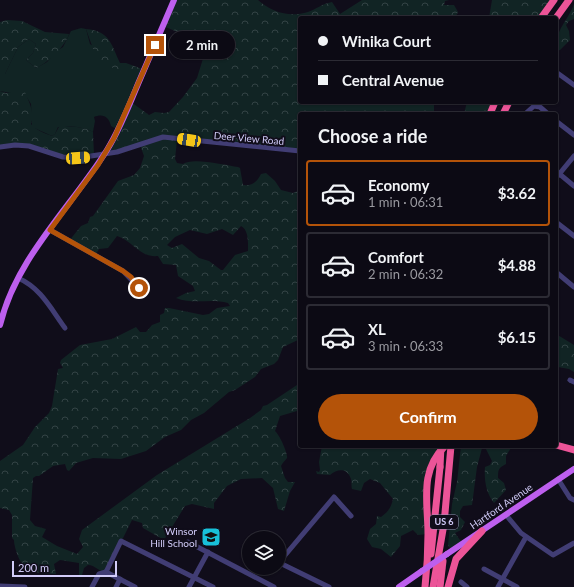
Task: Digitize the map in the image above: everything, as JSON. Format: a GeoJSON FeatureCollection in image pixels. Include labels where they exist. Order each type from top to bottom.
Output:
{"type":"FeatureCollection","features":[{"type":"Feature","properties":{"kind":"highway"},"geometry":{"type":"LineString","coordinates":[[542,16],[554,0]]}},
{"type":"Feature","properties":{"kind":"highway"},"geometry":{"type":"LineString","coordinates":[[557,16],[569,0]]}},
{"type":"Feature","properties":{"kind":"highway"},"geometry":{"type":"LineString","coordinates":[[559,446],[574,450]]}},
{"type":"Feature","properties":{"kind":"highway"},"geometry":{"type":"LineString","coordinates":[[559,446],[574,455]]}},
{"type":"Feature","properties":{"kind":"highway","name":"US 6"},"geometry":{"type":"LineString","coordinates":[[426,587],[435,526],[442,448]]}},
{"type":"Feature","properties":{"kind":"highway"},"geometry":{"type":"LineString","coordinates":[[426,587],[428,541],[427,481],[433,462],[444,448]]}},
{"type":"Feature","properties":{"kind":"highway","name":"US 6"},"geometry":{"type":"LineString","coordinates":[[434,587],[444,524],[451,448]]}},
{"type":"Feature","properties":{"kind":"highway"},"geometry":{"type":"LineString","coordinates":[[440,587],[444,524]]}},
{"type":"Feature","properties":{"kind":"highway"},"geometry":{"type":"LineString","coordinates":[[448,587],[456,559],[482,531]]}},
{"type":"Feature","properties":{"kind":"main road"},"geometry":{"type":"LineString","coordinates":[[0,325],[2,309],[18,278],[50,230],[104,155],[120,126],[174,0]]}},
{"type":"Feature","properties":{"kind":"main road","name":"Hartford Avenue"},"geometry":{"type":"LineString","coordinates":[[400,587],[574,469]]}},
{"type":"Feature","properties":{"kind":"street"},"geometry":{"type":"LineString","coordinates":[[558,73],[574,85]]}},
{"type":"Feature","properties":{"kind":"street"},"geometry":{"type":"LineString","coordinates":[[528,112],[534,106],[545,112]]}},
{"type":"Feature","properties":{"kind":"street"},"geometry":{"type":"LineString","coordinates":[[558,123],[574,135]]}},
{"type":"Feature","properties":{"kind":"street","name":"Deer View Road"},"geometry":{"type":"LineString","coordinates":[[0,147],[15,145],[29,146],[58,156],[70,158],[104,155],[163,137],[298,151]]}},
{"type":"Feature","properties":{"kind":"street"},"geometry":{"type":"LineString","coordinates":[[558,173],[574,156]]}},
{"type":"Feature","properties":{"kind":"street"},"geometry":{"type":"LineString","coordinates":[[558,175],[574,186]]}},
{"type":"Feature","properties":{"kind":"street"},"geometry":{"type":"LineString","coordinates":[[558,224],[574,236]]}},
{"type":"Feature","properties":{"kind":"street"},"geometry":{"type":"LineString","coordinates":[[50,230],[123,271],[145,294]]}},
{"type":"Feature","properties":{"kind":"street"},"geometry":{"type":"LineString","coordinates":[[558,274],[574,287]]}},
{"type":"Feature","properties":{"kind":"street"},"geometry":{"type":"LineString","coordinates":[[18,278],[40,292],[65,328]]}},
{"type":"Feature","properties":{"kind":"street"},"geometry":{"type":"LineString","coordinates":[[558,479],[568,495],[574,500]]}},
{"type":"Feature","properties":{"kind":"street"},"geometry":{"type":"LineString","coordinates":[[329,587],[280,563],[334,497],[351,516]]}},
{"type":"Feature","properties":{"kind":"street"},"geometry":{"type":"LineString","coordinates":[[506,515],[517,530],[556,555],[574,543]]}},
{"type":"Feature","properties":{"kind":"street"},"geometry":{"type":"LineString","coordinates":[[498,587],[526,537]]}},
{"type":"Feature","properties":{"kind":"street"},"geometry":{"type":"LineString","coordinates":[[106,572],[119,544],[122,541],[213,587]]}},
{"type":"Feature","properties":{"kind":"street"},"geometry":{"type":"LineString","coordinates":[[188,542],[274,587]]}},
{"type":"Feature","properties":{"kind":"street"},"geometry":{"type":"LineString","coordinates":[[189,587],[208,552]]}},
{"type":"Feature","properties":{"kind":"street"},"geometry":{"type":"LineString","coordinates":[[484,569],[517,587]]}},
{"type":"Feature","properties":{"kind":"street"},"geometry":{"type":"LineString","coordinates":[[92,587],[99,574],[106,572],[135,587]]}},
{"type":"Feature","properties":{"kind":"street"},"geometry":{"type":"LineString","coordinates":[[116,587],[120,579]]}},
{"type":"Feature","properties":{"kind":"street"},"geometry":{"type":"LineString","coordinates":[[461,582],[468,587]]}},
{"type":"Feature","properties":{"kind":"street"},"geometry":{"type":"LineString","coordinates":[[0,586],[25,587]]}},
{"type":"Feature","properties":{"kind":"green space"},"geometry":{"type":"Polygon","coordinates":[[[174,0],[258,0],[275,11],[288,14],[301,14],[332,2],[340,14],[362,0],[449,0],[445,1],[444,5],[454,5],[458,12],[456,16],[298,16],[298,104],[434,104],[434,112],[298,112],[298,151],[177,140],[175,159],[177,163],[183,164],[187,162],[201,161],[238,167],[240,168],[243,185],[252,184],[261,174],[266,173],[275,181],[281,190],[293,193],[298,191],[298,340],[283,347],[278,360],[274,364],[261,369],[255,377],[235,390],[229,392],[204,413],[191,420],[181,430],[165,437],[146,451],[121,459],[93,458],[76,463],[69,471],[67,470],[65,464],[53,466],[39,476],[33,478],[30,520],[35,526],[46,529],[42,537],[57,546],[77,554],[83,547],[79,539],[82,530],[157,475],[250,418],[261,410],[263,406],[267,405],[298,384],[298,411],[280,416],[275,431],[283,444],[287,456],[281,466],[285,478],[288,482],[295,482],[290,491],[284,511],[278,509],[273,488],[262,478],[241,479],[227,486],[214,503],[214,509],[192,504],[185,506],[164,540],[143,528],[142,523],[132,520],[106,572],[88,565],[84,568],[82,575],[79,575],[79,563],[60,560],[54,564],[56,574],[34,572],[25,568],[18,557],[14,540],[12,538],[12,515],[9,510],[0,508],[0,461],[23,445],[35,427],[49,413],[52,406],[58,369],[63,368],[60,363],[61,360],[80,345],[112,339],[136,327],[140,332],[146,332],[152,325],[160,322],[160,315],[164,313],[165,308],[203,315],[209,314],[217,308],[230,306],[228,303],[222,302],[189,301],[176,298],[186,293],[195,291],[193,286],[178,276],[176,265],[163,264],[158,256],[152,256],[141,252],[123,238],[117,236],[108,248],[99,249],[95,256],[69,241],[81,226],[88,223],[90,217],[93,216],[118,181],[134,175],[140,168],[144,156],[140,145],[107,154],[131,102],[149,115],[155,112],[169,112],[183,97],[197,78],[206,49],[202,42],[163,26],[174,0]],[[241,226],[233,235],[222,229],[207,234],[190,230],[175,237],[167,245],[172,248],[182,244],[199,258],[209,261],[223,270],[235,255],[248,251],[248,237],[245,230],[241,226]]]}},
{"type":"Feature","properties":{"kind":"green space"},"geometry":{"type":"Polygon","coordinates":[[[492,0],[551,0],[542,16],[489,16],[492,0]]]}},
{"type":"Feature","properties":{"kind":"green space"},"geometry":{"type":"Polygon","coordinates":[[[574,4],[574,19],[569,21],[566,25],[569,31],[570,40],[558,50],[558,36],[574,4]]]}},
{"type":"Feature","properties":{"kind":"green space"},"geometry":{"type":"Polygon","coordinates":[[[7,20],[22,21],[45,32],[69,34],[56,53],[41,66],[36,68],[26,60],[33,53],[36,44],[29,39],[18,47],[5,74],[0,74],[0,22],[7,20]]]}},
{"type":"Feature","properties":{"kind":"green space"},"geometry":{"type":"Polygon","coordinates":[[[81,28],[86,29],[90,44],[141,78],[118,130],[111,126],[107,118],[100,115],[94,117],[95,121],[93,132],[76,127],[58,127],[55,134],[52,136],[32,127],[31,104],[26,96],[0,91],[0,74],[5,74],[18,47],[29,39],[36,44],[33,53],[26,60],[36,68],[47,62],[55,52],[63,47],[71,31],[81,28]]]}},
{"type":"Feature","properties":{"kind":"green space"},"geometry":{"type":"Polygon","coordinates":[[[86,29],[100,32],[109,40],[120,63],[126,63],[145,70],[141,78],[119,72],[96,57],[86,29]]]}},
{"type":"Feature","properties":{"kind":"green space"},"geometry":{"type":"Polygon","coordinates":[[[0,91],[6,93],[25,92],[32,112],[31,124],[44,133],[52,136],[55,134],[60,125],[85,128],[93,132],[94,156],[76,158],[28,146],[0,147],[0,91]]]}},
{"type":"Feature","properties":{"kind":"green space"},"geometry":{"type":"Polygon","coordinates":[[[466,104],[494,104],[491,112],[464,112],[466,104]]]}},
{"type":"Feature","properties":{"kind":"green space"},"geometry":{"type":"Polygon","coordinates":[[[558,335],[574,345],[574,372],[569,369],[558,367],[558,335]]]}},
{"type":"Feature","properties":{"kind":"green space"},"geometry":{"type":"Polygon","coordinates":[[[322,448],[439,448],[430,465],[427,534],[418,535],[413,530],[401,536],[400,546],[391,557],[381,549],[372,547],[367,539],[370,529],[376,524],[377,516],[381,517],[389,510],[393,499],[380,483],[370,479],[364,483],[361,491],[352,489],[349,475],[347,472],[342,470],[336,471],[330,475],[317,474],[316,471],[319,472],[320,470],[319,462],[322,448]]]}},
{"type":"Feature","properties":{"kind":"green space"},"geometry":{"type":"Polygon","coordinates":[[[461,448],[482,448],[477,467],[472,505],[463,506],[460,511],[460,517],[465,522],[461,530],[455,533],[462,543],[452,550],[448,546],[452,504],[457,482],[461,448]]]}},
{"type":"Feature","properties":{"kind":"green space"},"geometry":{"type":"Polygon","coordinates":[[[482,448],[511,448],[506,456],[506,464],[500,468],[498,473],[498,478],[504,483],[506,490],[494,503],[487,491],[486,486],[485,467],[490,465],[492,461],[486,449],[482,448]]]}},
{"type":"Feature","properties":{"kind":"place","name":"Winsor Hill School"},"geometry":{"type":"Point","coordinates":[211,537]}},
{"type":"Feature","properties":{"kind":"route"},"geometry":{"type":"LineString","coordinates":[[139,288],[131,277],[123,271],[50,230],[98,165],[114,138],[155,45]]}}]}
